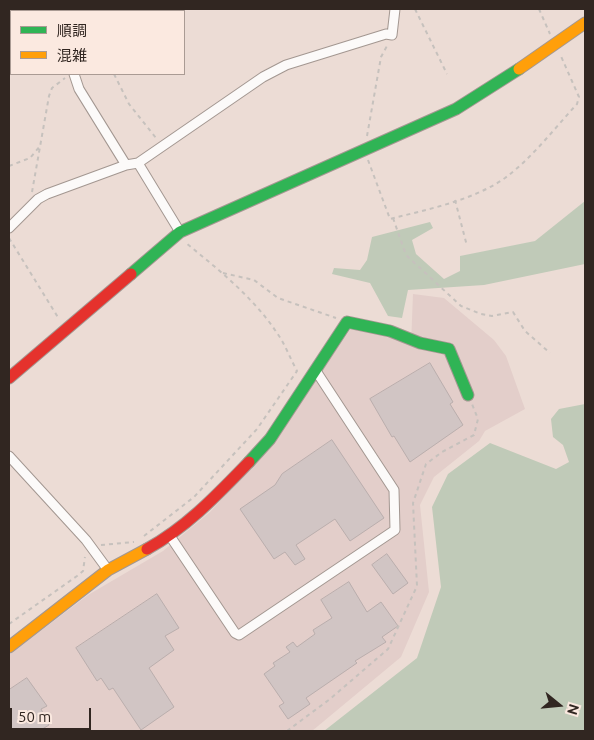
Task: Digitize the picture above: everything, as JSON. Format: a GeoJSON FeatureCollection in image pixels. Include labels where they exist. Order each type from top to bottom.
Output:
{"type":"FeatureCollection","features":[{"type":"Feature","properties":{"kind":"street"},"geometry":{"type":"LineString","coordinates":[[9,228],[32,205],[47,194],[126,165],[138,163],[263,77],[286,65],[386,34],[392,35],[395,9]]}},
{"type":"Feature","properties":{"kind":"street"},"geometry":{"type":"LineString","coordinates":[[9,378],[180,232],[364,148],[456,109],[493,87],[585,23]]}},
{"type":"Feature","properties":{"kind":"street"},"geometry":{"type":"LineString","coordinates":[[71,76],[126,165]]}},
{"type":"Feature","properties":{"kind":"street"},"geometry":{"type":"LineString","coordinates":[[138,163],[180,232]]}},
{"type":"Feature","properties":{"kind":"street"},"geometry":{"type":"LineString","coordinates":[[9,647],[108,570],[170,536],[208,505],[270,439],[316,372],[347,322],[390,330],[420,343],[449,349],[468,395]]}},
{"type":"Feature","properties":{"kind":"street"},"geometry":{"type":"LineString","coordinates":[[170,536],[235,633],[239,635],[395,530],[394,490],[316,372]]}},
{"type":"Feature","properties":{"kind":"street"},"geometry":{"type":"LineString","coordinates":[[9,456],[86,540],[108,570]]}},
{"type":"Feature","properties":{"kind":"path"},"geometry":{"type":"LineString","coordinates":[[415,9],[447,74]]}},
{"type":"Feature","properties":{"kind":"path"},"geometry":{"type":"LineString","coordinates":[[393,218],[481,191],[505,178],[531,154],[576,104],[580,97],[539,9]]}},
{"type":"Feature","properties":{"kind":"path"},"geometry":{"type":"LineString","coordinates":[[392,35],[382,57],[364,148],[406,255],[461,306],[492,316],[514,312],[525,331],[550,353]]}},
{"type":"Feature","properties":{"kind":"path"},"geometry":{"type":"LineString","coordinates":[[114,75],[134,111],[163,145]]}},
{"type":"Feature","properties":{"kind":"path"},"geometry":{"type":"LineString","coordinates":[[32,205],[33,178],[41,145],[49,96],[52,88],[71,76]]}},
{"type":"Feature","properties":{"kind":"path"},"geometry":{"type":"LineString","coordinates":[[9,166],[30,158],[41,145]]}},
{"type":"Feature","properties":{"kind":"path"},"geometry":{"type":"LineString","coordinates":[[455,200],[467,246]]}},
{"type":"Feature","properties":{"kind":"path"},"geometry":{"type":"LineString","coordinates":[[86,540],[93,545],[138,540],[194,497],[257,429],[297,370],[271,324],[223,273],[184,240],[180,232]]}},
{"type":"Feature","properties":{"kind":"path"},"geometry":{"type":"LineString","coordinates":[[9,238],[66,330]]}},
{"type":"Feature","properties":{"kind":"path"},"geometry":{"type":"LineString","coordinates":[[223,273],[254,280],[278,298],[347,322]]}},
{"type":"Feature","properties":{"kind":"path"},"geometry":{"type":"LineString","coordinates":[[288,731],[330,699],[388,649],[417,586],[413,502],[426,464],[442,452],[474,435],[478,419],[468,395]]}},
{"type":"Feature","properties":{"kind":"path"},"geometry":{"type":"LineString","coordinates":[[9,624],[83,571],[86,540]]}},
{"type":"Feature","properties":{"kind":"shaded area"},"geometry":{"type":"Polygon","coordinates":[[[413,294],[444,298],[494,340],[506,356],[525,409],[485,431],[479,441],[434,477],[420,505],[429,592],[401,657],[312,731],[9,731],[9,655],[88,595],[163,551],[210,512],[270,447],[350,330],[387,336],[411,345],[413,294]]]}},
{"type":"Feature","properties":{"kind":"green space"},"geometry":{"type":"Polygon","coordinates":[[[585,201],[585,264],[484,285],[408,290],[402,318],[388,316],[370,283],[332,274],[334,268],[360,270],[367,260],[372,237],[430,222],[433,228],[412,240],[416,254],[444,279],[460,271],[460,256],[535,241],[585,201]]]}},
{"type":"Feature","properties":{"kind":"green space"},"geometry":{"type":"Polygon","coordinates":[[[585,404],[585,731],[324,731],[417,658],[441,587],[432,507],[448,474],[490,443],[556,469],[569,462],[563,445],[553,437],[551,419],[559,409],[585,404]]]}},
{"type":"Feature","properties":{"kind":"building"},"geometry":{"type":"Polygon","coordinates":[[[430,363],[453,402],[450,404],[463,425],[410,462],[394,436],[392,437],[370,399],[430,363]]]}},
{"type":"Feature","properties":{"kind":"building"},"geometry":{"type":"Polygon","coordinates":[[[332,440],[384,518],[350,541],[335,519],[296,545],[305,559],[295,565],[285,552],[274,559],[240,509],[275,485],[282,474],[332,440]]]}},
{"type":"Feature","properties":{"kind":"building"},"geometry":{"type":"Polygon","coordinates":[[[387,554],[408,583],[393,594],[372,565],[387,554]]]}},
{"type":"Feature","properties":{"kind":"building"},"geometry":{"type":"Polygon","coordinates":[[[349,582],[367,612],[381,602],[398,626],[382,637],[386,642],[355,661],[357,663],[306,698],[310,704],[288,719],[279,706],[284,703],[264,674],[275,666],[273,663],[290,652],[286,647],[293,642],[297,647],[315,634],[313,630],[332,618],[321,600],[349,582]]]}},
{"type":"Feature","properties":{"kind":"building"},"geometry":{"type":"Polygon","coordinates":[[[157,594],[179,628],[165,636],[174,650],[149,668],[174,707],[141,730],[113,688],[109,690],[101,678],[97,681],[76,648],[157,594]]]}},
{"type":"Feature","properties":{"kind":"building"},"geometry":{"type":"Polygon","coordinates":[[[27,678],[47,706],[41,709],[49,725],[39,731],[9,731],[9,690],[27,678]]]}},
{"type":"Feature","properties":{"kind":"traffic: fast"},"geometry":{"type":"LineString","coordinates":[[131,274],[180,232],[456,109],[519,69]]}},
{"type":"Feature","properties":{"kind":"traffic: fast"},"geometry":{"type":"LineString","coordinates":[[249,462],[270,439],[347,322],[390,331],[420,343],[449,349],[468,395]]}},
{"type":"Feature","properties":{"kind":"traffic: slow"},"geometry":{"type":"LineString","coordinates":[[519,69],[585,23]]}},
{"type":"Feature","properties":{"kind":"traffic: slow"},"geometry":{"type":"LineString","coordinates":[[9,647],[108,570],[147,549]]}},
{"type":"Feature","properties":{"kind":"traffic: jam"},"geometry":{"type":"LineString","coordinates":[[9,378],[131,274]]}},
{"type":"Feature","properties":{"kind":"traffic: jam"},"geometry":{"type":"LineString","coordinates":[[147,549],[188,521],[249,462]]}}]}
